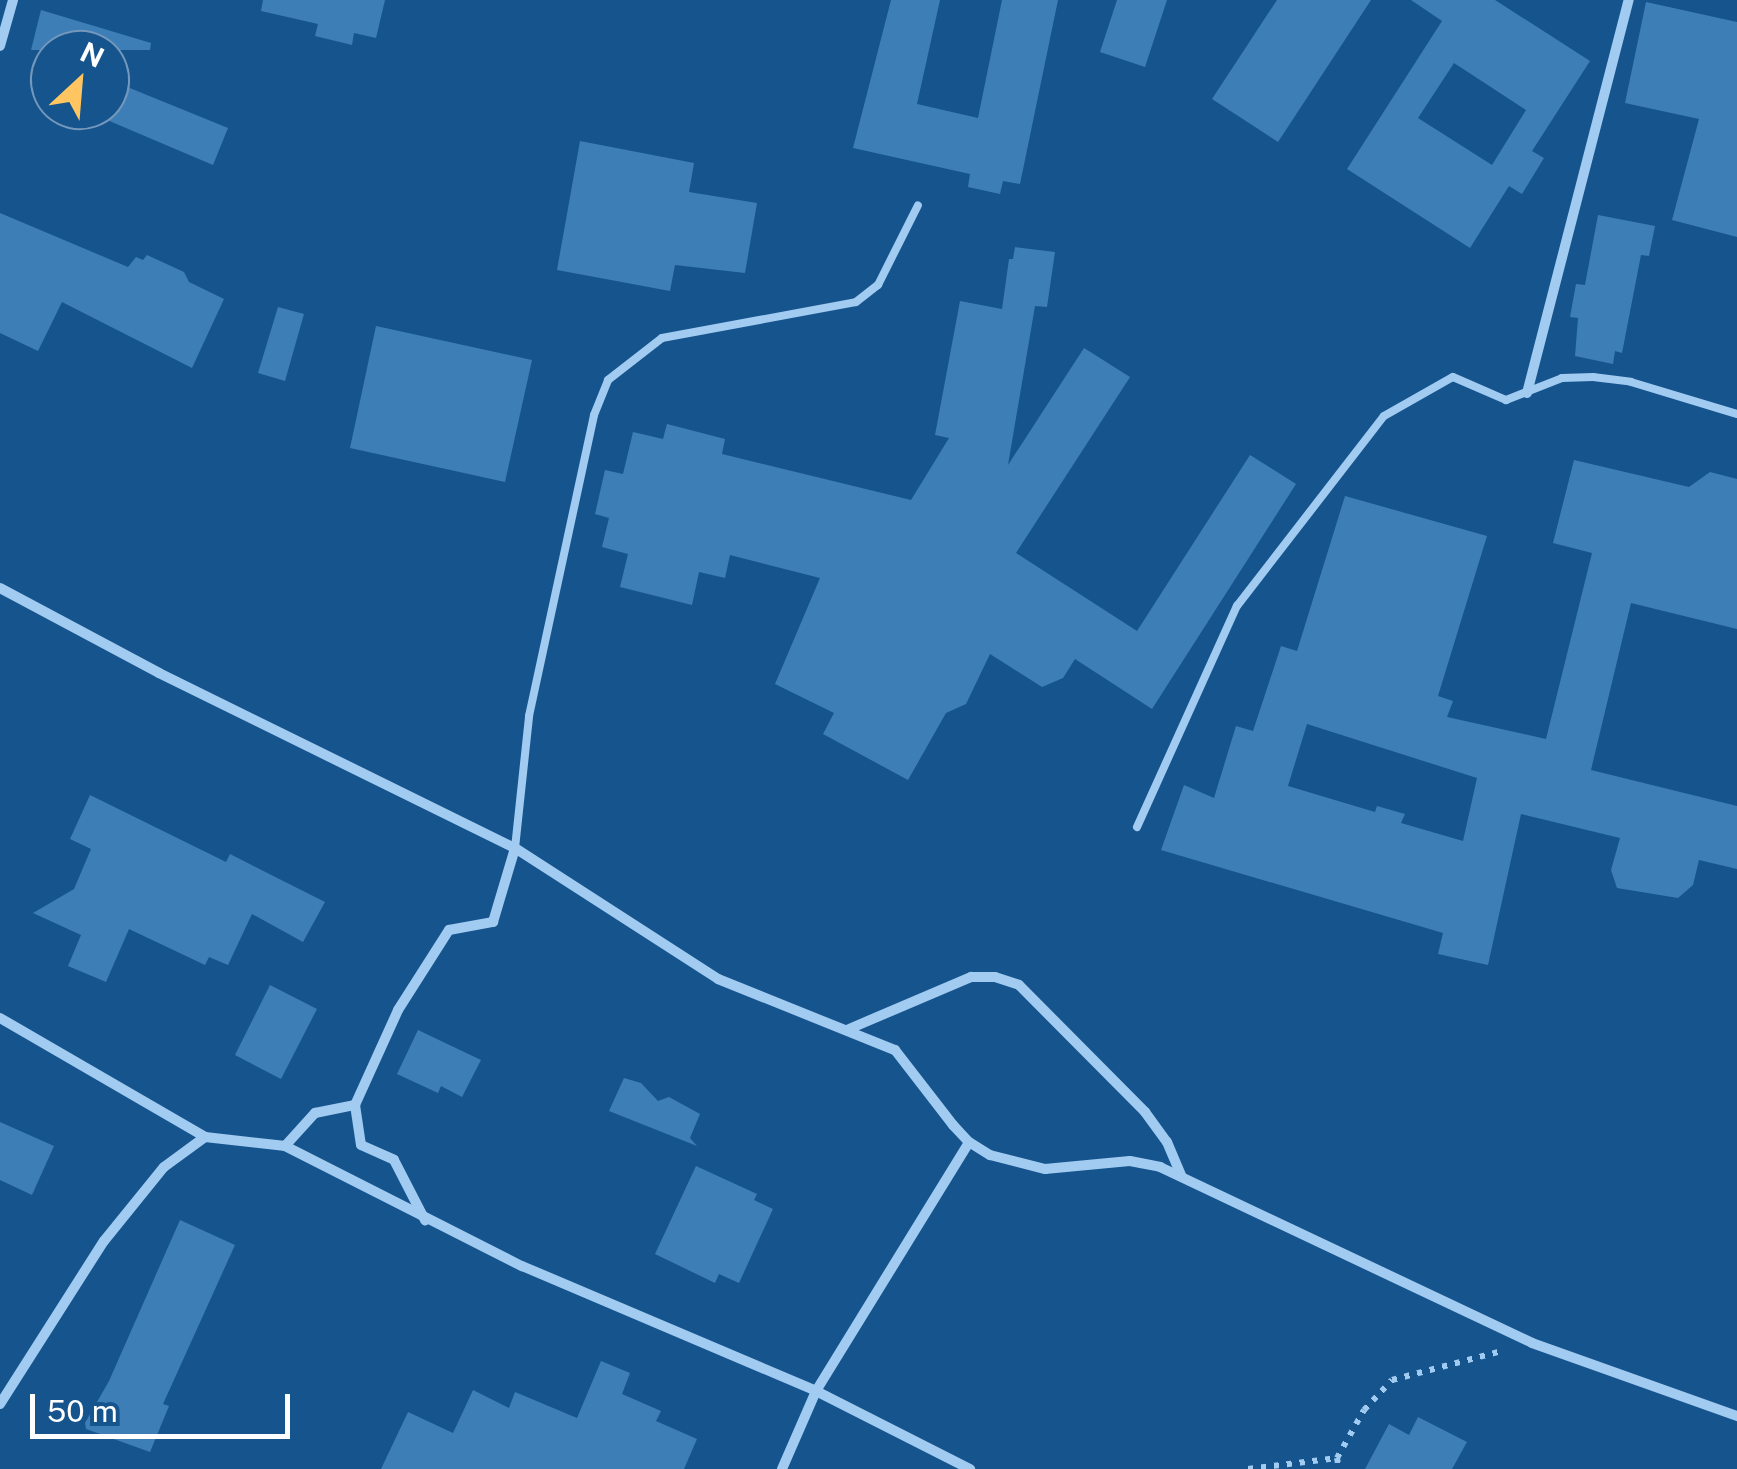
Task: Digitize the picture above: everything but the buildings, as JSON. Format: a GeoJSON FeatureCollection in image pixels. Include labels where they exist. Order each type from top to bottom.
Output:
{"type":"FeatureCollection","features":[{"type":"Feature","properties":{"kind":"street"},"geometry":{"type":"LineString","coordinates":[[0,46],[13,0]]}},
{"type":"Feature","properties":{"kind":"street"},"geometry":{"type":"LineString","coordinates":[[1527,392],[1628,0]]}},
{"type":"Feature","properties":{"kind":"street"},"geometry":{"type":"LineString","coordinates":[[0,588],[158,673],[515,848],[718,978],[848,1029],[903,1056],[969,1142],[990,1155],[1045,1169],[1130,1161],[1181,1176],[1532,1343],[1737,1416]]}},
{"type":"Feature","properties":{"kind":"street"},"geometry":{"type":"LineString","coordinates":[[426,1220],[394,1160],[361,1145],[356,1104],[398,1010],[450,930],[493,922],[515,848]]}},
{"type":"Feature","properties":{"kind":"street"},"geometry":{"type":"LineString","coordinates":[[848,1029],[971,977],[995,976],[1019,985],[1145,1112],[1167,1142],[1181,1176]]}},
{"type":"Feature","properties":{"kind":"street"},"geometry":{"type":"LineString","coordinates":[[0,1018],[205,1137],[285,1146],[426,1220],[816,1391],[970,1469]]}},
{"type":"Feature","properties":{"kind":"street"},"geometry":{"type":"LineString","coordinates":[[285,1146],[315,1113],[356,1104]]}},
{"type":"Feature","properties":{"kind":"street"},"geometry":{"type":"LineString","coordinates":[[0,1404],[132,1203],[164,1167],[205,1137]]}},
{"type":"Feature","properties":{"kind":"street"},"geometry":{"type":"LineString","coordinates":[[782,1469],[816,1391],[969,1142]]}},
{"type":"Feature","properties":{"kind":"lane"},"geometry":{"type":"LineString","coordinates":[[515,848],[530,716],[594,415],[608,380],[662,338],[856,302],[878,285],[918,205]]}},
{"type":"Feature","properties":{"kind":"lane"},"geometry":{"type":"LineString","coordinates":[[1138,827],[1237,606],[1384,416],[1453,377],[1506,400],[1562,378],[1593,376],[1630,382],[1737,414]]}},
{"type":"Feature","properties":{"kind":"path"},"geometry":{"type":"LineString","coordinates":[[1339,1469],[1337,1458],[1364,1410],[1392,1380],[1532,1343]]}},
{"type":"Feature","properties":{"kind":"path"},"geometry":{"type":"LineString","coordinates":[[1248,1469],[1337,1458]]}}]}
